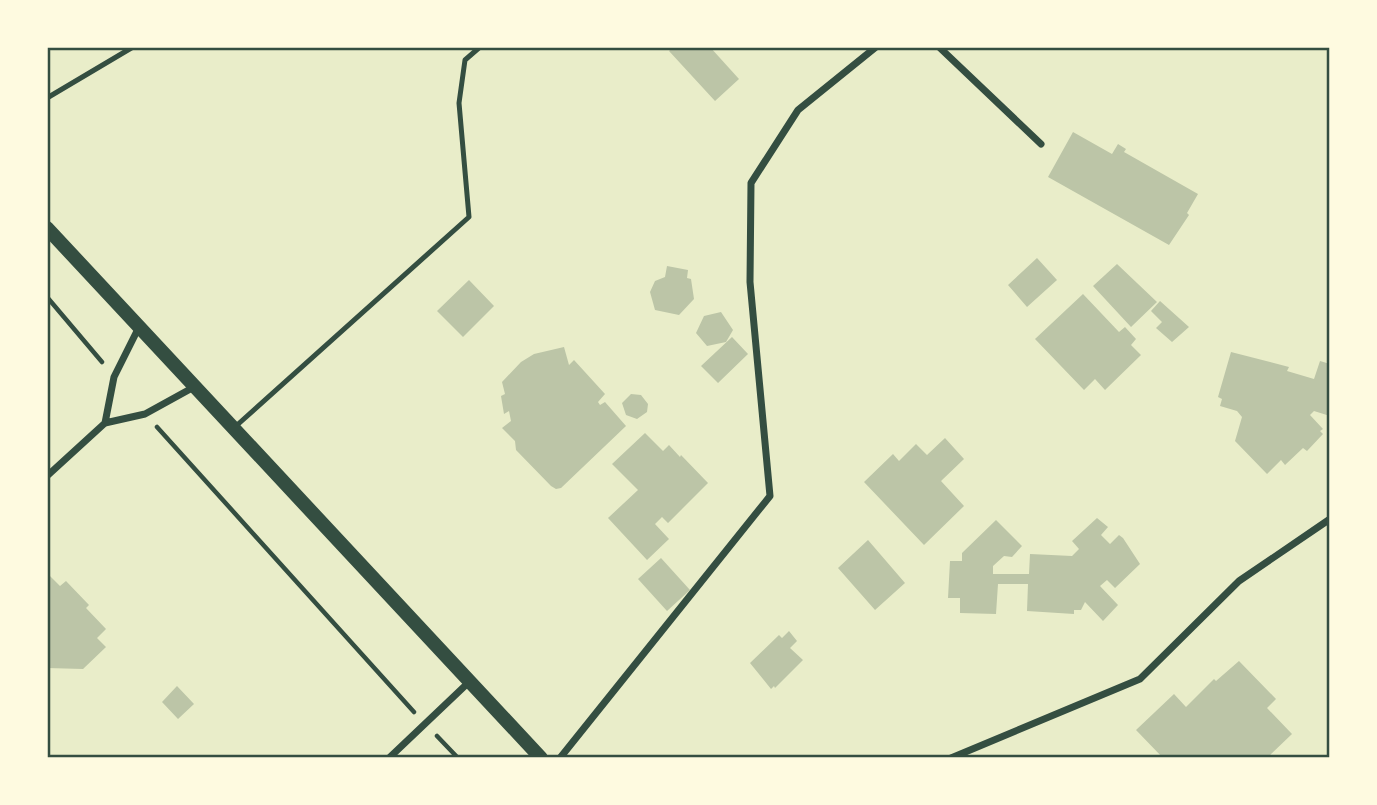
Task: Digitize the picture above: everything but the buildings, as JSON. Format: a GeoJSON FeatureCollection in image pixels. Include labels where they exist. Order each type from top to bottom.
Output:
{"type":"FeatureCollection","features":[{"type":"Feature","properties":{"kind":"main road"},"geometry":{"type":"LineString","coordinates":[[47,228],[541,758]]}},
{"type":"Feature","properties":{"kind":"street"},"geometry":{"type":"LineString","coordinates":[[560,758],[770,496],[750,282],[751,183],[798,110],[876,47]]}},
{"type":"Feature","properties":{"kind":"street"},"geometry":{"type":"LineString","coordinates":[[939,47],[1041,144]]}},
{"type":"Feature","properties":{"kind":"street"},"geometry":{"type":"LineString","coordinates":[[105,423],[114,377],[139,327]]}},
{"type":"Feature","properties":{"kind":"street"},"geometry":{"type":"LineString","coordinates":[[47,476],[105,423],[145,414],[194,386]]}},
{"type":"Feature","properties":{"kind":"street"},"geometry":{"type":"LineString","coordinates":[[951,758],[1140,679],[1239,582],[1330,519]]}},
{"type":"Feature","properties":{"kind":"street"},"geometry":{"type":"LineString","coordinates":[[389,758],[469,682]]}},
{"type":"Feature","properties":{"kind":"lane"},"geometry":{"type":"LineString","coordinates":[[47,98],[134,47]]}},
{"type":"Feature","properties":{"kind":"lane"},"geometry":{"type":"LineString","coordinates":[[234,428],[470,217],[459,103],[465,60],[480,47]]}},
{"type":"Feature","properties":{"kind":"path"},"geometry":{"type":"LineString","coordinates":[[47,297],[114,377]]}},
{"type":"Feature","properties":{"kind":"path"},"geometry":{"type":"LineString","coordinates":[[145,414],[458,758]]}}]}
